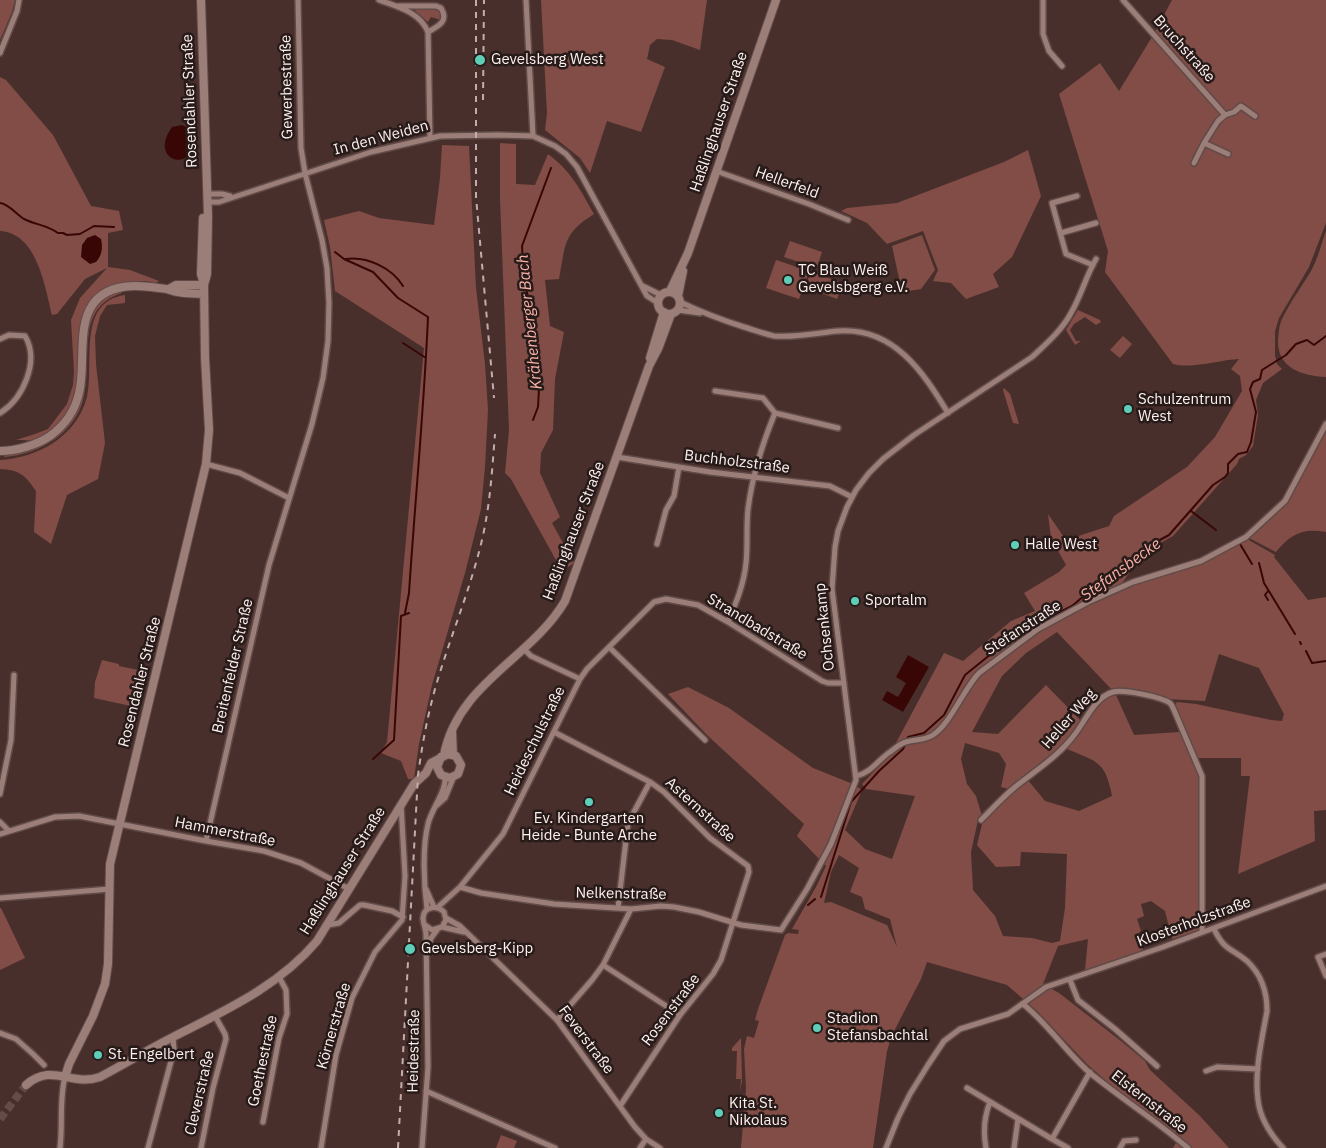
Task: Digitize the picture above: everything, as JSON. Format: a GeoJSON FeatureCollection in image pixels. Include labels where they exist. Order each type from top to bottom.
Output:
{"type":"FeatureCollection","features":[{"type":"Feature","properties":{"kind":"main road","name":"Rosendahler Straße"},"geometry":{"type":"LineString","coordinates":[[65,1077],[69,1064],[93,1016],[105,984],[108,964],[110,864],[206,464],[209,430],[204,289],[201,274],[204,214],[207,198],[200,0]]}},
{"type":"Feature","properties":{"kind":"main road","name":"Haßlinghauser Straße"},"geometry":{"type":"LineString","coordinates":[[26,1085],[44,1075],[50,1074],[87,1081],[100,1077],[252,996],[306,953],[328,925],[414,784],[426,773],[431,763],[442,756],[457,719],[474,695],[546,628],[565,601],[617,457],[648,366],[652,347],[674,307],[688,253],[776,0]]}},
{"type":"Feature","properties":{"kind":"main road","name":"Haßlinghauser Straße"},"geometry":{"type":"LineString","coordinates":[[670,291],[688,253]]}},
{"type":"Feature","properties":{"kind":"main road"},"geometry":{"type":"LineString","coordinates":[[0,451],[28,446],[48,437],[62,426],[72,413],[80,392],[84,326],[91,308],[108,292],[128,286],[169,289],[176,285],[204,289]]}},
{"type":"Feature","properties":{"kind":"main road"},"geometry":{"type":"LineString","coordinates":[[670,291],[674,307],[658,306],[659,299],[670,291]]}},
{"type":"Feature","properties":{"kind":"main road"},"geometry":{"type":"LineString","coordinates":[[0,446],[12,448]]}},
{"type":"Feature","properties":{"kind":"main road"},"geometry":{"type":"LineString","coordinates":[[452,729],[453,755]]}},
{"type":"Feature","properties":{"kind":"main road"},"geometry":{"type":"LineString","coordinates":[[426,773],[454,776],[460,770],[461,765],[453,755],[442,756],[437,763],[442,774]]}},
{"type":"Feature","properties":{"kind":"street"},"geometry":{"type":"LineString","coordinates":[[0,53],[17,11],[19,0]]}},
{"type":"Feature","properties":{"kind":"street","name":"Gewerbestraße"},"geometry":{"type":"LineString","coordinates":[[298,0],[301,148],[305,173]]}},
{"type":"Feature","properties":{"kind":"street"},"geometry":{"type":"LineString","coordinates":[[379,0],[418,16],[428,32],[430,137]]}},
{"type":"Feature","properties":{"kind":"street"},"geometry":{"type":"LineString","coordinates":[[526,0],[533,136]]}},
{"type":"Feature","properties":{"kind":"street"},"geometry":{"type":"LineString","coordinates":[[1043,0],[1044,34],[1049,51],[1062,66]]}},
{"type":"Feature","properties":{"kind":"street","name":"Bruchstraße"},"geometry":{"type":"LineString","coordinates":[[1123,0],[1226,114]]}},
{"type":"Feature","properties":{"kind":"street"},"geometry":{"type":"LineString","coordinates":[[395,6],[436,6],[441,8],[444,13],[443,22],[440,26],[428,32]]}},
{"type":"Feature","properties":{"kind":"street"},"geometry":{"type":"LineString","coordinates":[[1194,163],[1218,121],[1226,114],[1234,112],[1241,106],[1255,116]]}},
{"type":"Feature","properties":{"kind":"street","name":"In den Weiden"},"geometry":{"type":"LineString","coordinates":[[207,198],[222,194],[230,196],[371,152],[430,137],[533,136],[555,146],[566,154],[576,167],[642,286],[659,299]]}},
{"type":"Feature","properties":{"kind":"street"},"geometry":{"type":"LineString","coordinates":[[1204,143],[1228,154]]}},
{"type":"Feature","properties":{"kind":"street","name":"Hellerfeld"},"geometry":{"type":"LineString","coordinates":[[716,171],[848,220]]}},
{"type":"Feature","properties":{"kind":"street","name":"Breitenfelder Straße"},"geometry":{"type":"LineString","coordinates":[[206,841],[269,565],[312,424],[323,378],[328,341],[329,303],[327,268],[305,173]]}},
{"type":"Feature","properties":{"kind":"street","name":"Ochsenkamp"},"geometry":{"type":"LineString","coordinates":[[780,930],[807,889],[831,844],[854,786],[856,776],[850,744],[832,589],[832,566],[838,531],[852,497],[869,473],[883,459],[901,444],[1032,357],[1061,329],[1071,313],[1094,262],[1066,254],[1052,203],[1077,196]]}},
{"type":"Feature","properties":{"kind":"street"},"geometry":{"type":"LineString","coordinates":[[1061,233],[1096,223]]}},
{"type":"Feature","properties":{"kind":"street"},"geometry":{"type":"LineString","coordinates":[[674,307],[706,314],[774,336],[851,331],[880,339],[898,349],[914,362],[948,413]]}},
{"type":"Feature","properties":{"kind":"street"},"geometry":{"type":"LineString","coordinates":[[0,338],[10,335],[25,336],[29,342],[30,358],[27,378],[18,397],[0,413]]}},
{"type":"Feature","properties":{"kind":"street"},"geometry":{"type":"LineString","coordinates":[[715,391],[763,398],[774,413],[838,428]]}},
{"type":"Feature","properties":{"kind":"street"},"geometry":{"type":"LineString","coordinates":[[728,622],[746,565],[748,510],[754,477],[774,413]]}},
{"type":"Feature","properties":{"kind":"street","name":"Stefanstraße"},"geometry":{"type":"LineString","coordinates":[[856,776],[865,774],[883,756],[906,743],[926,739],[935,734],[979,673],[1038,629],[1104,594],[1166,571],[1201,561],[1246,537],[1285,500],[1326,424]]}},
{"type":"Feature","properties":{"kind":"street","name":"Buchholzstraße"},"geometry":{"type":"LineString","coordinates":[[617,457],[679,467],[830,486],[852,497]]}},
{"type":"Feature","properties":{"kind":"street"},"geometry":{"type":"LineString","coordinates":[[206,464],[240,473],[289,498]]}},
{"type":"Feature","properties":{"kind":"street"},"geometry":{"type":"LineString","coordinates":[[657,544],[666,510],[674,496],[679,467]]}},
{"type":"Feature","properties":{"kind":"street","name":"Strandbadstraße"},"geometry":{"type":"LineString","coordinates":[[654,602],[666,598],[698,605],[822,681],[844,683]]}},
{"type":"Feature","properties":{"kind":"street","name":"Heideschulstraße"},"geometry":{"type":"LineString","coordinates":[[436,907],[448,900],[460,887],[503,834],[580,679],[654,602]]}},
{"type":"Feature","properties":{"kind":"street"},"geometry":{"type":"LineString","coordinates":[[609,647],[705,740]]}},
{"type":"Feature","properties":{"kind":"street"},"geometry":{"type":"LineString","coordinates":[[524,649],[531,656],[580,679]]}},
{"type":"Feature","properties":{"kind":"street"},"geometry":{"type":"LineString","coordinates":[[0,794],[11,740],[14,675]]}},
{"type":"Feature","properties":{"kind":"street","name":"Heller Weg"},"geometry":{"type":"LineString","coordinates":[[981,820],[1012,789],[1046,765],[1075,735],[1088,714],[1103,697],[1114,692],[1132,693],[1170,703],[1202,776],[1202,932]]}},
{"type":"Feature","properties":{"kind":"street","name":"Asternstraße"},"geometry":{"type":"LineString","coordinates":[[554,732],[650,782],[664,792],[710,838],[748,866],[749,872],[732,923]]}},
{"type":"Feature","properties":{"kind":"street","name":"Heidestraße"},"geometry":{"type":"LineString","coordinates":[[422,1148],[428,1067],[427,954],[423,919],[427,910],[425,841],[432,810],[444,786],[442,774]]}},
{"type":"Feature","properties":{"kind":"street","name":"Heidestraße"},"geometry":{"type":"LineString","coordinates":[[432,810],[445,798],[451,788],[454,776]]}},
{"type":"Feature","properties":{"kind":"street"},"geometry":{"type":"LineString","coordinates":[[618,908],[628,823],[650,782]]}},
{"type":"Feature","properties":{"kind":"street"},"geometry":{"type":"LineString","coordinates":[[328,925],[339,923],[360,905],[392,911],[402,917],[405,876],[401,803]]}},
{"type":"Feature","properties":{"kind":"street","name":"Hammerstraße"},"geometry":{"type":"LineString","coordinates":[[0,834],[55,817],[68,816],[119,823],[206,841],[243,846],[282,856],[301,863],[349,889]]}},
{"type":"Feature","properties":{"kind":"street"},"geometry":{"type":"LineString","coordinates":[[0,822],[9,831]]}},
{"type":"Feature","properties":{"kind":"street","name":"Klosterholzstraße"},"geometry":{"type":"LineString","coordinates":[[886,1148],[910,1094],[944,1041],[960,1029],[1002,1017],[1046,987],[1070,980],[1326,886]]}},
{"type":"Feature","properties":{"kind":"street","name":"Nelkenstraße"},"geometry":{"type":"LineString","coordinates":[[460,887],[481,893],[537,902],[631,909],[674,907],[699,912],[732,923],[780,930]]}},
{"type":"Feature","properties":{"kind":"street","name":"Heidestraße"},"geometry":{"type":"LineString","coordinates":[[425,888],[436,907],[446,916],[432,938],[427,954]]}},
{"type":"Feature","properties":{"kind":"street"},"geometry":{"type":"LineString","coordinates":[[0,898],[110,889]]}},
{"type":"Feature","properties":{"kind":"street"},"geometry":{"type":"LineString","coordinates":[[446,916],[448,900]]}},
{"type":"Feature","properties":{"kind":"street"},"geometry":{"type":"LineString","coordinates":[[427,910],[436,907]]}},
{"type":"Feature","properties":{"kind":"street"},"geometry":{"type":"LineString","coordinates":[[558,1020],[603,965],[631,909]]}},
{"type":"Feature","properties":{"kind":"street","name":"Feverstraße"},"geometry":{"type":"LineString","coordinates":[[446,916],[460,926],[558,1020],[635,1128],[646,1139],[660,1148]]}},
{"type":"Feature","properties":{"kind":"street","name":"Körnerstraße"},"geometry":{"type":"LineString","coordinates":[[321,1146],[336,1055],[352,998],[375,952],[400,923],[402,917]]}},
{"type":"Feature","properties":{"kind":"street","name":"Rosenstraße"},"geometry":{"type":"LineString","coordinates":[[620,1106],[680,1015],[714,974],[732,923]]}},
{"type":"Feature","properties":{"kind":"street"},"geometry":{"type":"LineString","coordinates":[[425,925],[432,930],[440,928],[465,932]]}},
{"type":"Feature","properties":{"kind":"street"},"geometry":{"type":"LineString","coordinates":[[1214,928],[1223,945],[1251,966],[1263,984],[1267,1011],[1258,1069],[1257,1096],[1259,1106],[1269,1129],[1283,1148]]}},
{"type":"Feature","properties":{"kind":"street"},"geometry":{"type":"LineString","coordinates":[[1326,954],[1318,957],[1326,976]]}},
{"type":"Feature","properties":{"kind":"street"},"geometry":{"type":"LineString","coordinates":[[603,965],[680,1015]]}},
{"type":"Feature","properties":{"kind":"street","name":"Goethestraße"},"geometry":{"type":"LineString","coordinates":[[263,1122],[279,1038],[286,1014],[286,990],[278,977]]}},
{"type":"Feature","properties":{"kind":"street"},"geometry":{"type":"LineString","coordinates":[[1070,980],[1078,1000],[1157,1066]]}},
{"type":"Feature","properties":{"kind":"street","name":"Elsternstraße"},"geometry":{"type":"LineString","coordinates":[[1026,1002],[1092,1074],[1164,1127],[1188,1148]]}},
{"type":"Feature","properties":{"kind":"street","name":"Cleverstraße"},"geometry":{"type":"LineString","coordinates":[[201,1148],[213,1088],[226,1039],[215,1016]]}},
{"type":"Feature","properties":{"kind":"street"},"geometry":{"type":"LineString","coordinates":[[0,1033],[16,1039],[44,1065]]}},
{"type":"Feature","properties":{"kind":"street"},"geometry":{"type":"LineString","coordinates":[[148,1148],[174,1050],[173,1037]]}},
{"type":"Feature","properties":{"kind":"street"},"geometry":{"type":"LineString","coordinates":[[1206,1071],[1217,1067],[1258,1069]]}},
{"type":"Feature","properties":{"kind":"street"},"geometry":{"type":"LineString","coordinates":[[1052,1139],[1092,1074]]}},
{"type":"Feature","properties":{"kind":"street"},"geometry":{"type":"LineString","coordinates":[[60,1148],[62,1136],[61,1094],[65,1077]]}},
{"type":"Feature","properties":{"kind":"street"},"geometry":{"type":"LineString","coordinates":[[967,1088],[1068,1148]]}},
{"type":"Feature","properties":{"kind":"street"},"geometry":{"type":"LineString","coordinates":[[426,1091],[555,1148]]}},
{"type":"Feature","properties":{"kind":"street"},"geometry":{"type":"LineString","coordinates":[[986,1148],[984,1138],[985,1114],[990,1102]]}},
{"type":"Feature","properties":{"kind":"street"},"geometry":{"type":"LineString","coordinates":[[1014,1148],[1018,1119]]}},
{"type":"Feature","properties":{"kind":"street"},"geometry":{"type":"LineString","coordinates":[[640,1148],[646,1139]]}},
{"type":"Feature","properties":{"kind":"street"},"geometry":{"type":"LineString","coordinates":[[1120,1148],[1124,1141],[1136,1140]]}},
{"type":"Feature","properties":{"kind":"shaded area"},"geometry":{"type":"Polygon","coordinates":[[[0,0],[15,0],[0,40],[0,0]]]}},
{"type":"Feature","properties":{"kind":"shaded area"},"geometry":{"type":"Polygon","coordinates":[[[541,0],[707,0],[700,50],[672,40],[657,39],[650,45],[647,59],[665,67],[641,132],[607,121],[590,173],[580,158],[545,130],[547,113],[541,0]]]}},
{"type":"Feature","properties":{"kind":"shaded area"},"geometry":{"type":"Polygon","coordinates":[[[1172,0],[1326,0],[1326,223],[1309,267],[1279,318],[1275,331],[1275,355],[1277,364],[1282,369],[1263,383],[1256,400],[1258,415],[1253,446],[1246,455],[1239,459],[1237,464],[1173,536],[1144,552],[1120,586],[1221,553],[1247,539],[1275,555],[1274,557],[1308,600],[1326,597],[1326,810],[1314,811],[1315,841],[1238,874],[1250,776],[1241,776],[1241,758],[1196,758],[1174,706],[1177,702],[1196,704],[1282,721],[1284,714],[1259,668],[1219,654],[1205,701],[1166,699],[1113,691],[1057,632],[1026,653],[1002,676],[972,732],[998,734],[1046,685],[1082,722],[1057,750],[1009,789],[1001,787],[1006,764],[999,753],[965,743],[961,759],[967,784],[976,796],[982,816],[978,820],[971,852],[973,890],[995,916],[1003,936],[1032,938],[1052,943],[1060,941],[1065,908],[1067,854],[1021,852],[1020,866],[996,867],[977,845],[983,820],[1027,779],[1045,801],[1079,811],[1112,796],[1106,775],[1098,763],[1065,748],[1103,699],[1116,695],[1134,735],[1180,732],[1199,776],[1199,930],[1172,939],[1165,911],[1151,901],[1141,904],[1144,916],[1137,919],[1141,931],[1139,932],[1143,951],[1085,970],[1088,939],[1058,946],[1043,984],[1059,993],[1145,1061],[1150,1070],[1200,1116],[1229,1148],[1173,1148],[1176,1143],[1087,1064],[1037,1011],[1007,985],[927,962],[921,979],[892,1035],[887,1051],[873,1148],[741,1148],[746,1089],[744,1049],[747,1036],[754,1038],[759,1021],[755,1020],[758,1009],[785,935],[788,933],[798,934],[799,930],[792,929],[826,866],[797,836],[804,824],[708,736],[668,694],[688,687],[729,708],[813,768],[853,784],[862,790],[845,830],[865,849],[892,859],[915,796],[866,789],[862,784],[889,756],[944,653],[963,661],[1011,621],[1035,611],[1024,593],[1059,572],[1066,565],[1051,538],[1048,514],[1066,540],[1109,526],[1114,516],[1187,467],[1215,437],[1242,391],[1240,376],[1231,369],[1239,359],[1198,365],[1173,364],[1105,272],[1108,251],[1059,94],[1100,63],[1119,91],[1172,0]],[[839,855],[831,872],[824,903],[831,902],[887,925],[897,947],[890,919],[865,909],[862,897],[850,892],[859,868],[839,855]]]}},
{"type":"Feature","properties":{"kind":"shaded area"},"geometry":{"type":"Polygon","coordinates":[[[416,8],[439,10],[442,15],[441,20],[431,17],[428,22],[415,11],[416,8]]]}},
{"type":"Feature","properties":{"kind":"shaded area"},"geometry":{"type":"Polygon","coordinates":[[[0,77],[6,80],[53,135],[91,206],[119,211],[123,230],[108,233],[108,267],[130,270],[159,281],[154,284],[142,281],[112,286],[97,294],[88,305],[82,318],[80,332],[79,378],[75,400],[67,414],[56,427],[35,440],[16,440],[48,429],[67,404],[73,385],[74,372],[71,320],[80,298],[107,268],[85,279],[57,314],[52,315],[42,276],[31,251],[23,241],[13,234],[0,231],[0,77]]]}},
{"type":"Feature","properties":{"kind":"shaded area"},"geometry":{"type":"Polygon","coordinates":[[[182,125],[188,129],[193,140],[192,150],[187,157],[181,160],[174,159],[168,155],[165,148],[166,139],[172,127],[182,125]]]}},
{"type":"Feature","properties":{"kind":"shaded area"},"geometry":{"type":"Polygon","coordinates":[[[500,143],[516,144],[516,184],[535,185],[548,154],[569,174],[594,214],[576,228],[567,241],[559,279],[545,280],[550,326],[564,332],[555,379],[553,430],[541,453],[540,473],[560,517],[552,523],[574,563],[562,571],[511,479],[505,473],[509,430],[500,199],[500,143]]]}},
{"type":"Feature","properties":{"kind":"shaded area"},"geometry":{"type":"Polygon","coordinates":[[[442,145],[469,146],[476,288],[485,364],[488,410],[485,467],[481,509],[465,573],[432,685],[419,744],[414,779],[408,779],[401,761],[381,753],[387,742],[424,348],[335,291],[330,247],[324,220],[359,211],[379,218],[434,225],[442,145]]]}},
{"type":"Feature","properties":{"kind":"shaded area"},"geometry":{"type":"Polygon","coordinates":[[[1028,150],[1041,196],[1012,257],[993,274],[999,287],[966,299],[951,283],[933,281],[938,270],[923,231],[887,244],[867,223],[841,211],[847,208],[897,203],[1004,162],[1028,150]]]}},
{"type":"Feature","properties":{"kind":"shaded area"},"geometry":{"type":"Polygon","coordinates":[[[1326,231],[1326,377],[1308,375],[1286,364],[1279,350],[1278,340],[1282,320],[1318,256],[1326,231]]]}},
{"type":"Feature","properties":{"kind":"shaded area"},"geometry":{"type":"Polygon","coordinates":[[[95,235],[101,239],[100,257],[96,262],[90,264],[81,257],[82,245],[87,238],[95,235]]]}},
{"type":"Feature","properties":{"kind":"shaded area"},"geometry":{"type":"Polygon","coordinates":[[[922,235],[935,270],[921,289],[902,292],[892,246],[922,235]]]}},
{"type":"Feature","properties":{"kind":"shaded area","name":"TC Blau Weiß Gevelsbgerg e.V."},"geometry":{"type":"Polygon","coordinates":[[[790,241],[822,252],[817,268],[784,257],[790,241]]]}},
{"type":"Feature","properties":{"kind":"shaded area","name":"TC Blau Weiß Gevelsbgerg e.V."},"geometry":{"type":"Polygon","coordinates":[[[776,260],[809,271],[799,299],[766,288],[776,260]]]}},
{"type":"Feature","properties":{"kind":"shaded area","name":"TC Blau Weiß Gevelsbgerg e.V."},"geometry":{"type":"Polygon","coordinates":[[[811,272],[843,283],[837,299],[805,287],[811,272]]]}},
{"type":"Feature","properties":{"kind":"shaded area"},"geometry":{"type":"Polygon","coordinates":[[[120,291],[122,293],[107,300],[97,310],[91,322],[88,336],[84,396],[74,420],[60,435],[44,446],[24,454],[4,457],[5,455],[45,444],[69,425],[80,402],[89,324],[99,304],[120,291]]]}},
{"type":"Feature","properties":{"kind":"shaded area"},"geometry":{"type":"Polygon","coordinates":[[[125,295],[125,303],[107,305],[100,316],[95,336],[96,364],[105,443],[98,479],[67,495],[51,544],[34,532],[36,491],[21,474],[0,469],[0,460],[28,455],[42,449],[65,434],[75,423],[87,397],[91,336],[94,322],[100,309],[110,300],[125,295]]]}},
{"type":"Feature","properties":{"kind":"shaded area"},"geometry":{"type":"Polygon","coordinates":[[[1078,310],[1101,322],[1096,325],[1085,317],[1074,324],[1070,330],[1076,341],[1081,341],[1075,345],[1066,330],[1078,310]]]}},
{"type":"Feature","properties":{"kind":"shaded area"},"geometry":{"type":"Polygon","coordinates":[[[1123,336],[1132,344],[1120,358],[1110,350],[1123,336]]]}},
{"type":"Feature","properties":{"kind":"shaded area"},"geometry":{"type":"Polygon","coordinates":[[[1004,388],[1010,394],[1019,424],[1013,423],[1004,388]]]}},
{"type":"Feature","properties":{"kind":"shaded area"},"geometry":{"type":"Polygon","coordinates":[[[1326,429],[1326,532],[1310,531],[1298,534],[1287,541],[1276,552],[1249,538],[1285,504],[1326,429]]]}},
{"type":"Feature","properties":{"kind":"shaded area"},"geometry":{"type":"Polygon","coordinates":[[[908,655],[929,667],[903,712],[882,700],[887,691],[898,697],[906,683],[896,677],[908,655]]]}},
{"type":"Feature","properties":{"kind":"shaded area"},"geometry":{"type":"Polygon","coordinates":[[[102,660],[119,664],[119,666],[148,672],[140,708],[94,698],[95,682],[102,660]]]}},
{"type":"Feature","properties":{"kind":"shaded area"},"geometry":{"type":"Polygon","coordinates":[[[0,908],[25,958],[0,970],[0,908]]]}},
{"type":"Feature","properties":{"kind":"shaded area"},"geometry":{"type":"Polygon","coordinates":[[[741,1038],[742,1081],[740,1091],[741,1079],[736,1079],[737,1051],[732,1051],[732,1048],[741,1038]]]}},
{"type":"Feature","properties":{"kind":"shaded area"},"geometry":{"type":"Polygon","coordinates":[[[501,1135],[517,1141],[514,1148],[496,1148],[501,1135]]]}},
{"type":"Feature","properties":{"kind":"waterway","name":"Krähenberger Bach"},"geometry":{"type":"LineString","coordinates":[[533,420],[538,407],[539,389],[524,278],[522,246],[551,168]]}},
{"type":"Feature","properties":{"kind":"waterway"},"geometry":{"type":"LineString","coordinates":[[0,203],[9,207],[24,219],[67,235],[80,234],[94,226],[114,227]]}},
{"type":"Feature","properties":{"kind":"waterway"},"geometry":{"type":"LineString","coordinates":[[335,252],[344,259],[373,272],[398,298],[428,317],[409,593],[405,613]]}},
{"type":"Feature","properties":{"kind":"waterway"},"geometry":{"type":"LineString","coordinates":[[346,259],[370,261],[386,269],[403,286]]}},
{"type":"Feature","properties":{"kind":"waterway","name":"Stefansbecke"},"geometry":{"type":"LineString","coordinates":[[906,740],[908,737],[924,733],[944,715],[965,675],[996,650],[1040,618],[1050,617],[1072,606],[1098,584],[1122,573],[1145,548],[1169,535],[1213,485],[1225,477],[1228,473],[1228,464],[1238,454],[1247,452],[1251,442],[1256,412],[1250,389],[1253,382],[1260,379],[1262,370],[1286,355],[1296,344],[1307,340],[1314,345],[1326,336]]}},
{"type":"Feature","properties":{"kind":"waterway"},"geometry":{"type":"LineString","coordinates":[[403,343],[426,358]]}},
{"type":"Feature","properties":{"kind":"waterway"},"geometry":{"type":"LineString","coordinates":[[1191,511],[1216,530]]}},
{"type":"Feature","properties":{"kind":"waterway"},"geometry":{"type":"LineString","coordinates":[[1240,544],[1252,564]]}},
{"type":"Feature","properties":{"kind":"waterway"},"geometry":{"type":"LineString","coordinates":[[1259,563],[1264,583],[1295,634]]}},
{"type":"Feature","properties":{"kind":"waterway"},"geometry":{"type":"LineString","coordinates":[[1268,591],[1265,595],[1268,600]]}},
{"type":"Feature","properties":{"kind":"waterway","name":"Krähenberger Bach"},"geometry":{"type":"LineString","coordinates":[[373,759],[394,740],[401,616],[409,613]]}},
{"type":"Feature","properties":{"kind":"waterway"},"geometry":{"type":"LineString","coordinates":[[1306,651],[1312,663],[1326,661]]}},
{"type":"Feature","properties":{"kind":"waterway","name":"Stefansbecke"},"geometry":{"type":"LineString","coordinates":[[821,897],[851,802],[905,745]]}},
{"type":"Feature","properties":{"kind":"waterway","name":"Stefansbecke"},"geometry":{"type":"LineString","coordinates":[[808,905],[815,899]]}},
{"type":"Feature","properties":{"kind":"tunnel"},"geometry":{"type":"LineString","coordinates":[[0,1119],[26,1085]]}},
{"type":"Feature","properties":{"kind":"railway"},"geometry":{"type":"LineString","coordinates":[[476,0],[476,197],[494,398]]}},
{"type":"Feature","properties":{"kind":"railway"},"geometry":{"type":"LineString","coordinates":[[483,100],[484,0]]}},
{"type":"Feature","properties":{"kind":"railway"},"geometry":{"type":"LineString","coordinates":[[398,1148],[418,775],[435,689],[471,580],[487,517],[495,434]]}},
{"type":"Feature","properties":{"kind":"place","name":"Gevelsberg West"},"geometry":{"type":"Point","coordinates":[480,60]}},
{"type":"Feature","properties":{"kind":"place","name":"TC Blau Weiß Gevelsbgerg e.V."},"geometry":{"type":"Point","coordinates":[788,280]}},
{"type":"Feature","properties":{"kind":"place","name":"Schulzentrum West"},"geometry":{"type":"Point","coordinates":[1128,409]}},
{"type":"Feature","properties":{"kind":"place","name":"Halle West"},"geometry":{"type":"Point","coordinates":[1015,545]}},
{"type":"Feature","properties":{"kind":"place","name":"Sportalm"},"geometry":{"type":"Point","coordinates":[855,601]}},
{"type":"Feature","properties":{"kind":"place","name":"Ev. Kindergarten Heide - Bunte Arche"},"geometry":{"type":"Point","coordinates":[589,802]}},
{"type":"Feature","properties":{"kind":"place","name":"Gevelsberg-Kipp"},"geometry":{"type":"Point","coordinates":[410,949]}},
{"type":"Feature","properties":{"kind":"place","name":"Stadion Stefansbachtal"},"geometry":{"type":"Point","coordinates":[817,1028]}},
{"type":"Feature","properties":{"kind":"place","name":"St. Engelbert"},"geometry":{"type":"Point","coordinates":[98,1055]}},
{"type":"Feature","properties":{"kind":"place","name":"Kita St. Nikolaus"},"geometry":{"type":"Point","coordinates":[719,1113]}}]}
